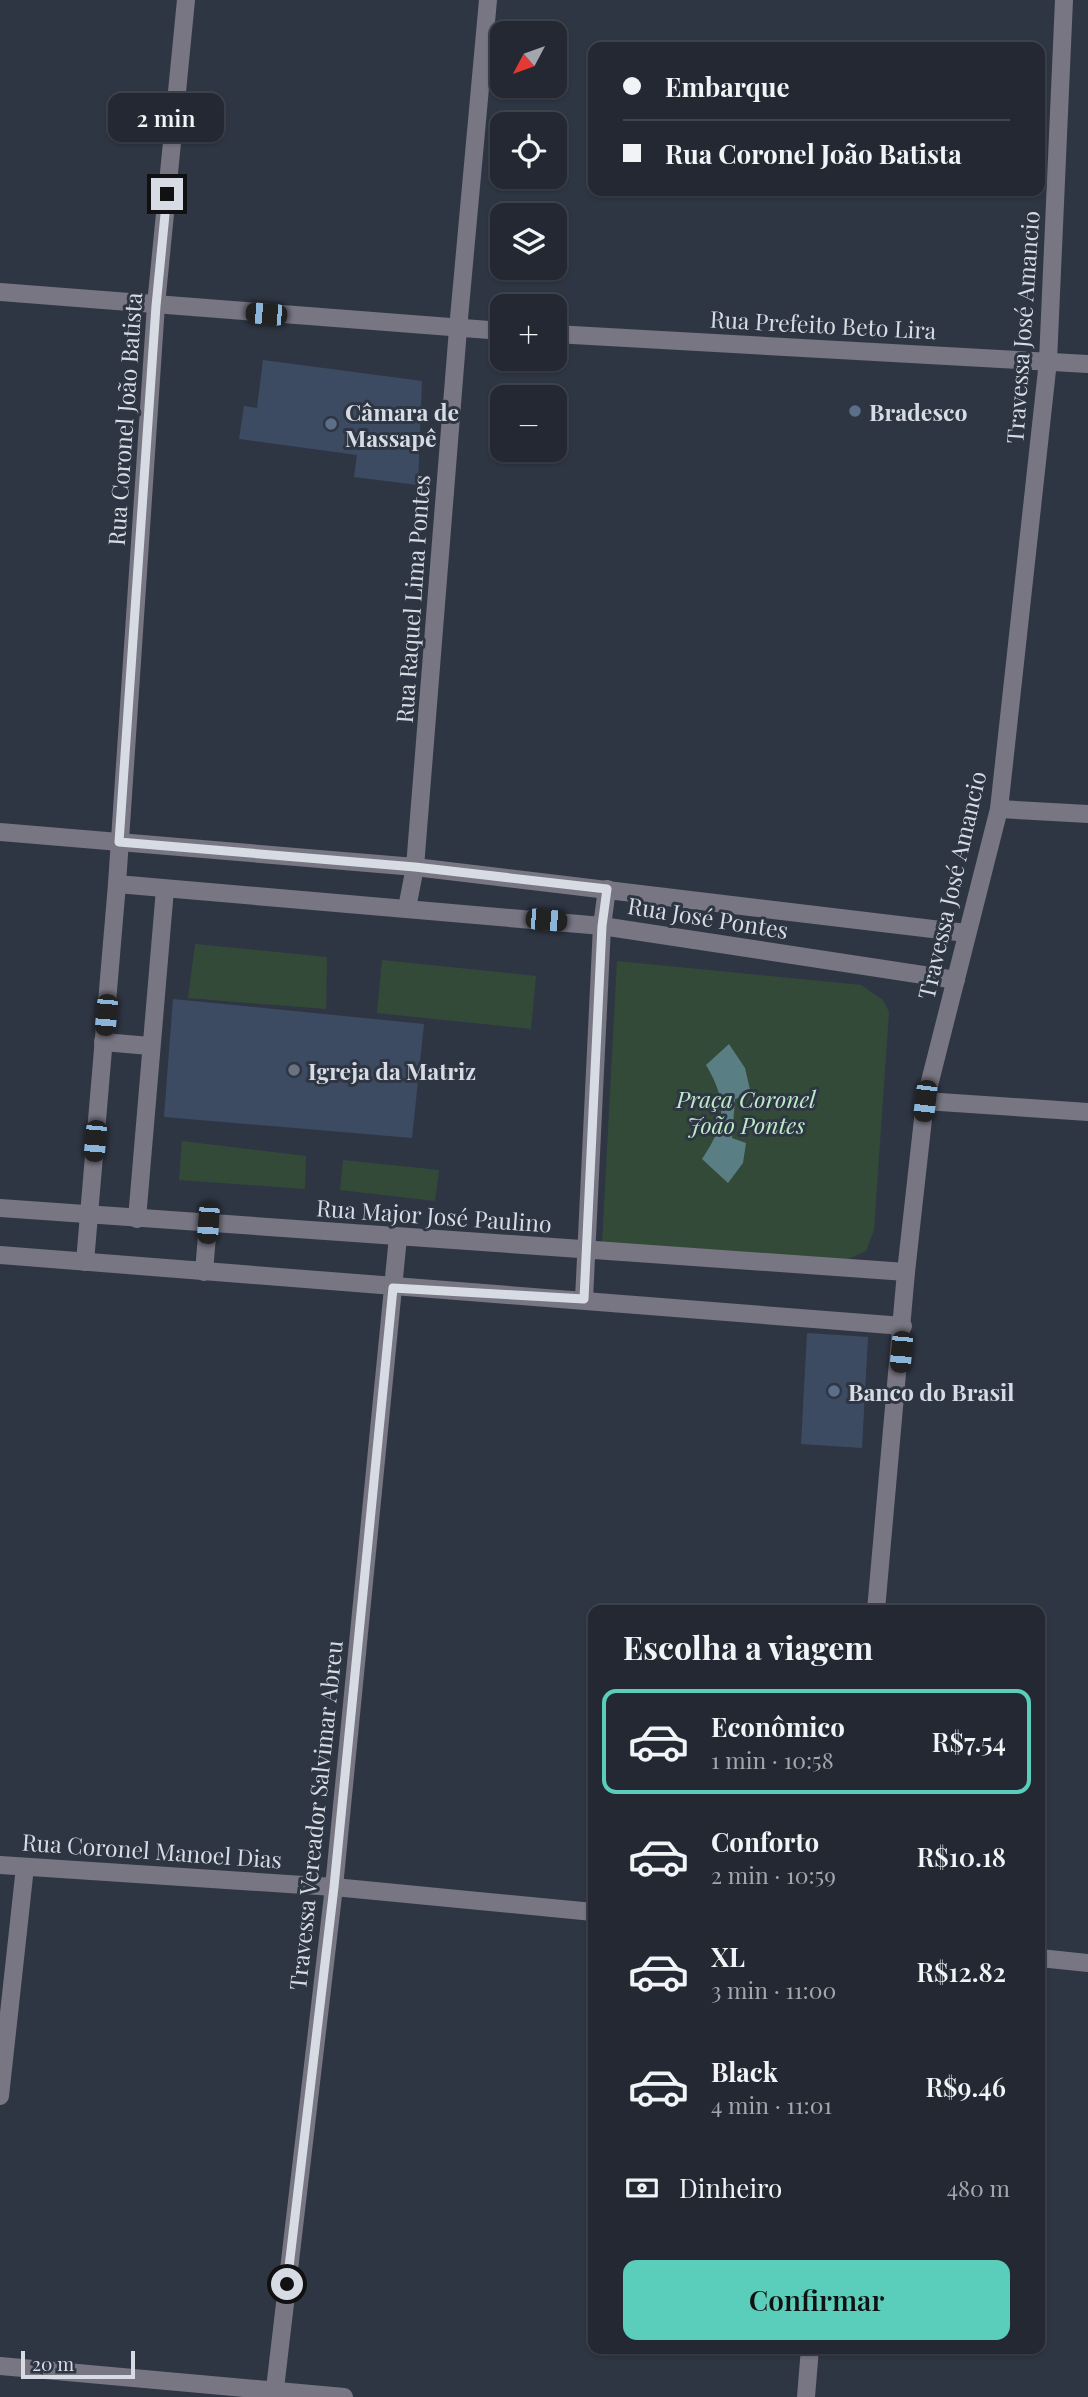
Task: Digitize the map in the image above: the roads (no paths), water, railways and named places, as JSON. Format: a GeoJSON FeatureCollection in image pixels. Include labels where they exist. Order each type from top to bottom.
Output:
{"type":"FeatureCollection","features":[{"type":"Feature","properties":{"kind":"street","name":"Rua Coronel João Batista"},"geometry":{"type":"LineString","coordinates":[[119,842],[156,306],[186,0]]}},
{"type":"Feature","properties":{"kind":"street","name":"Rua Raquel Lima Pontes"},"geometry":{"type":"LineString","coordinates":[[407,908],[415,867],[457,329],[488,0]]}},
{"type":"Feature","properties":{"kind":"street","name":"Travessa José Amancio"},"geometry":{"type":"LineString","coordinates":[[876,1605],[906,1272],[925,1101],[999,809],[1048,360],[1064,0]]}},
{"type":"Feature","properties":{"kind":"street"},"geometry":{"type":"LineString","coordinates":[[0,292],[490,330]]}},
{"type":"Feature","properties":{"kind":"street","name":"Rua Prefeito Beto Lira"},"geometry":{"type":"LineString","coordinates":[[567,335],[1088,364]]}},
{"type":"Feature","properties":{"kind":"street"},"geometry":{"type":"LineString","coordinates":[[999,809],[1088,814]]}},
{"type":"Feature","properties":{"kind":"street","name":"Rua José Pontes"},"geometry":{"type":"LineString","coordinates":[[0,832],[415,867],[966,933]]}},
{"type":"Feature","properties":{"kind":"street"},"geometry":{"type":"LineString","coordinates":[[85,1262],[119,842]]}},
{"type":"Feature","properties":{"kind":"street","name":"Rua José Pontes"},"geometry":{"type":"LineString","coordinates":[[117,884],[602,926],[956,980]]}},
{"type":"Feature","properties":{"kind":"street"},"geometry":{"type":"LineString","coordinates":[[137,1219],[164,889]]}},
{"type":"Feature","properties":{"kind":"street"},"geometry":{"type":"LineString","coordinates":[[584,1299],[602,926],[607,889]]}},
{"type":"Feature","properties":{"kind":"street"},"geometry":{"type":"LineString","coordinates":[[103,1042],[150,1046]]}},
{"type":"Feature","properties":{"kind":"street"},"geometry":{"type":"LineString","coordinates":[[925,1101],[1088,1112]]}},
{"type":"Feature","properties":{"kind":"street","name":"Rua Major José Paulino"},"geometry":{"type":"LineString","coordinates":[[0,1208],[906,1272]]}},
{"type":"Feature","properties":{"kind":"street"},"geometry":{"type":"LineString","coordinates":[[204,1272],[208,1223]]}},
{"type":"Feature","properties":{"kind":"street","name":"Travessa Vereador Salvimar Abreu"},"geometry":{"type":"LineString","coordinates":[[274,2394],[334,1887],[398,1237]]}},
{"type":"Feature","properties":{"kind":"street"},"geometry":{"type":"LineString","coordinates":[[0,1255],[903,1326]]}},
{"type":"Feature","properties":{"kind":"street","name":"Rua Coronel Manoel Dias"},"geometry":{"type":"LineString","coordinates":[[0,1865],[334,1887],[588,1912]]}},
{"type":"Feature","properties":{"kind":"street"},"geometry":{"type":"LineString","coordinates":[[0,2096],[25,1867]]}},
{"type":"Feature","properties":{"kind":"street"},"geometry":{"type":"LineString","coordinates":[[1045,1959],[1088,1963]]}},
{"type":"Feature","properties":{"kind":"street"},"geometry":{"type":"LineString","coordinates":[[806,2397],[810,2354]]}},
{"type":"Feature","properties":{"kind":"street"},"geometry":{"type":"LineString","coordinates":[[0,2367],[274,2394],[344,2397]]}},
{"type":"Feature","properties":{"kind":"place","name":"Bradesco"},"geometry":{"type":"Point","coordinates":[855,411]}},
{"type":"Feature","properties":{"kind":"place","name":"Câmara de Massapê"},"geometry":{"type":"Point","coordinates":[331,424]}},
{"type":"Feature","properties":{"kind":"place","name":"Igreja da Matriz"},"geometry":{"type":"Point","coordinates":[294,1070]}},
{"type":"Feature","properties":{"kind":"place","name":"Banco do Brasil"},"geometry":{"type":"Point","coordinates":[834,1391]}},
{"type":"Feature","properties":{"kind":"park label","name":"Praça Coronel João Pontes"},"geometry":{"type":"Point","coordinates":[746,1111]}}]}
